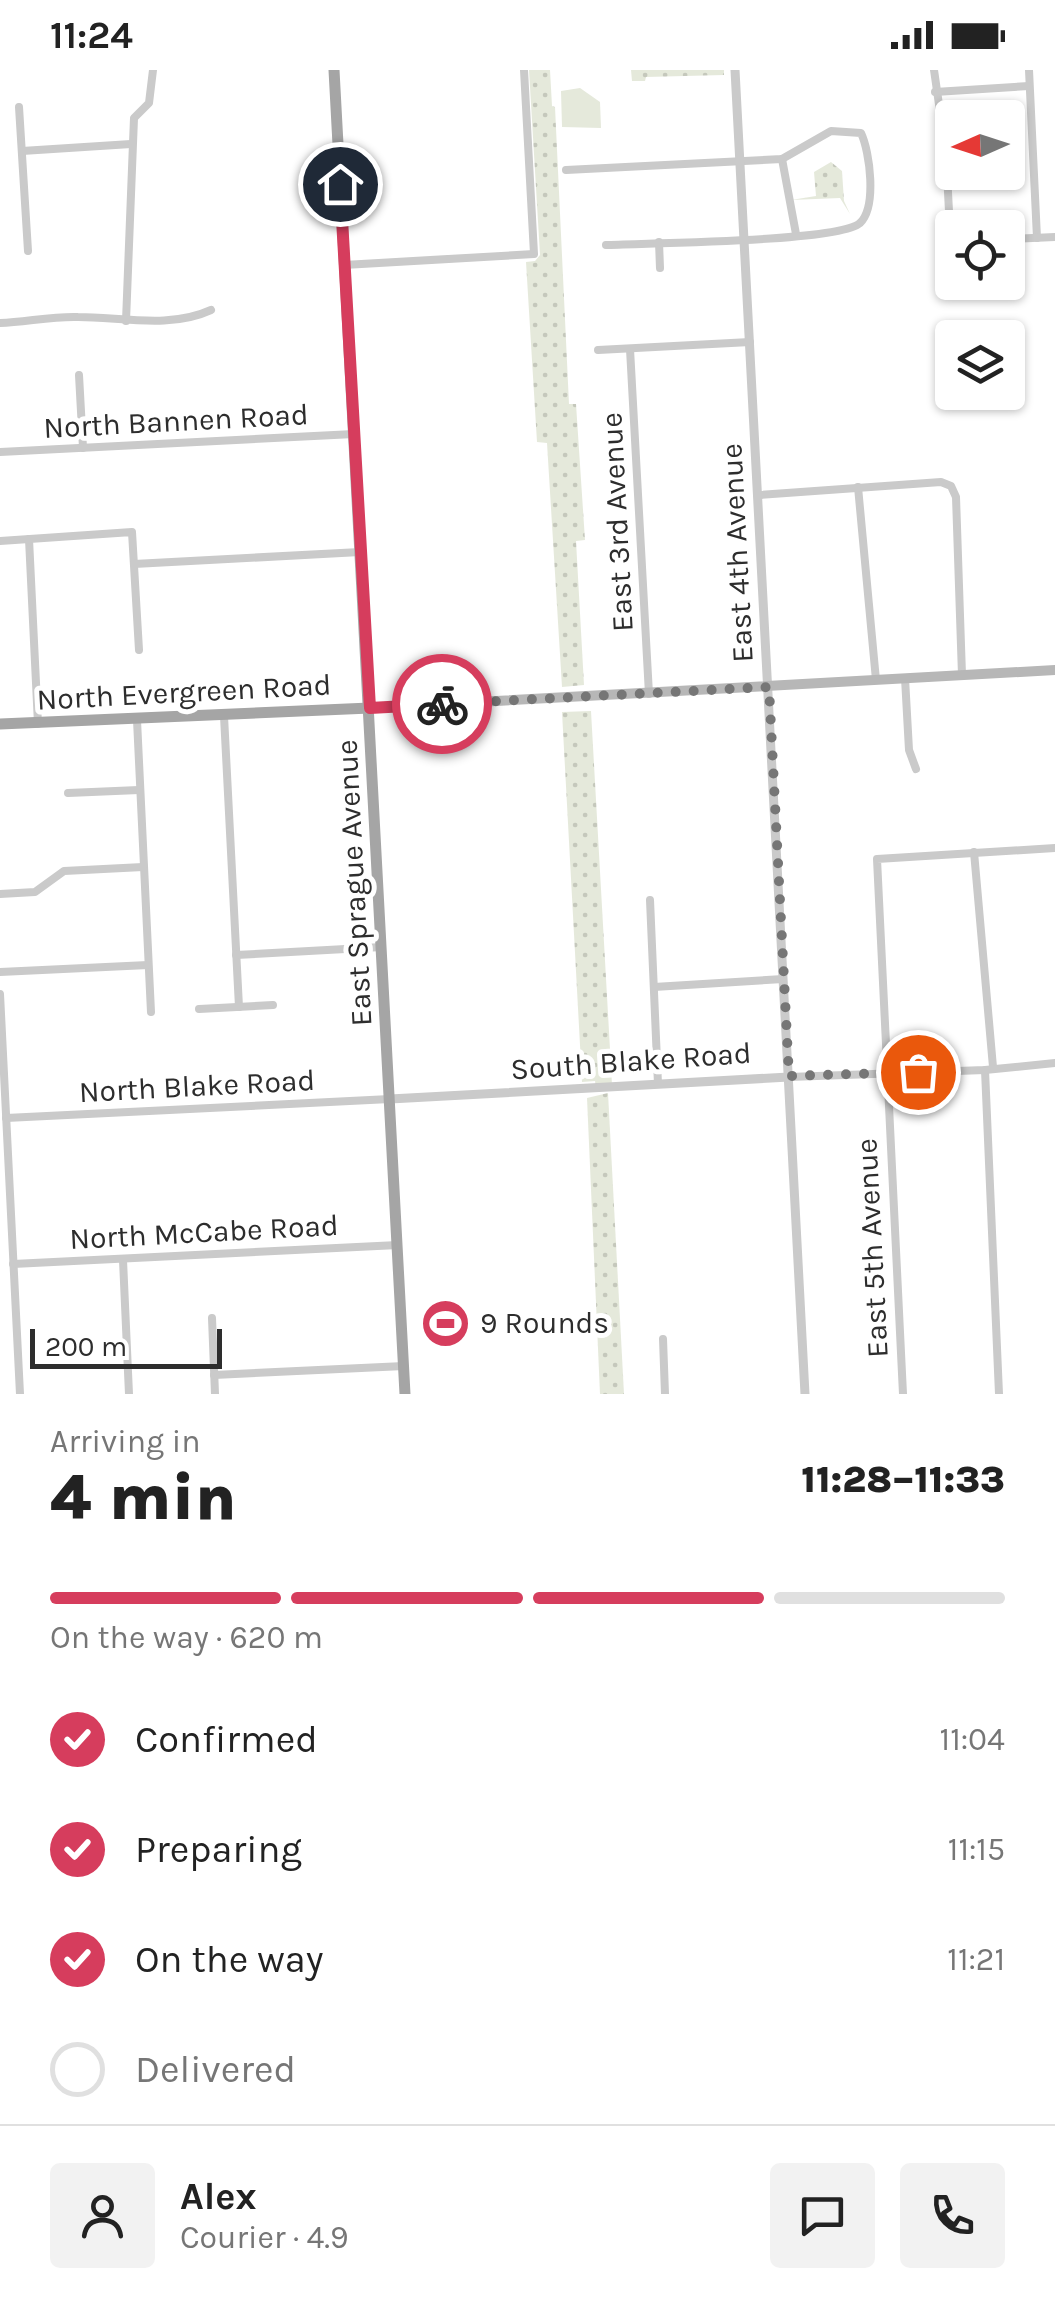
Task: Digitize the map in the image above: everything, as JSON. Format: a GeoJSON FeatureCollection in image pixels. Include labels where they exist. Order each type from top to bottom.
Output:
{"type":"FeatureCollection","features":[{"type":"Feature","properties":{"kind":"main road","name":"East Sprague Avenue"},"geometry":{"type":"LineString","coordinates":[[334,70],[405,1394]]}},
{"type":"Feature","properties":{"kind":"main road"},"geometry":{"type":"LineString","coordinates":[[370,708],[1055,670]]}},
{"type":"Feature","properties":{"kind":"main road","name":"North Evergreen Road"},"geometry":{"type":"LineString","coordinates":[[0,724],[370,708]]}},
{"type":"Feature","properties":{"kind":"street"},"geometry":{"type":"LineString","coordinates":[[126,321],[131,144],[134,118],[148,103],[154,87],[153,70]]}},
{"type":"Feature","properties":{"kind":"street"},"geometry":{"type":"LineString","coordinates":[[344,265],[534,254],[524,70]]}},
{"type":"Feature","properties":{"kind":"street","name":"East 4th Avenue"},"geometry":{"type":"LineString","coordinates":[[736,70],[805,1394]]}},
{"type":"Feature","properties":{"kind":"street"},"geometry":{"type":"LineString","coordinates":[[934,70],[950,210]]}},
{"type":"Feature","properties":{"kind":"street"},"geometry":{"type":"LineString","coordinates":[[1028,70],[1037,238]]}},
{"type":"Feature","properties":{"kind":"street"},"geometry":{"type":"LineString","coordinates":[[935,92],[1029,86]]}},
{"type":"Feature","properties":{"kind":"street"},"geometry":{"type":"LineString","coordinates":[[19,107],[28,252]]}},
{"type":"Feature","properties":{"kind":"street"},"geometry":{"type":"LineString","coordinates":[[566,170],[782,160],[832,131],[861,133],[866,144],[869,203],[862,222],[846,230],[606,244]]}},
{"type":"Feature","properties":{"kind":"street"},"geometry":{"type":"LineString","coordinates":[[22,151],[131,144]]}},
{"type":"Feature","properties":{"kind":"street"},"geometry":{"type":"LineString","coordinates":[[782,160],[796,234]]}},
{"type":"Feature","properties":{"kind":"street"},"geometry":{"type":"LineString","coordinates":[[1025,239],[1055,237]]}},
{"type":"Feature","properties":{"kind":"street"},"geometry":{"type":"LineString","coordinates":[[659,242],[660,268]]}},
{"type":"Feature","properties":{"kind":"street"},"geometry":{"type":"LineString","coordinates":[[0,323],[77,316],[126,321],[194,317],[210,310]]}},
{"type":"Feature","properties":{"kind":"street"},"geometry":{"type":"LineString","coordinates":[[598,350],[750,342]]}},
{"type":"Feature","properties":{"kind":"street","name":"East 3rd Avenue"},"geometry":{"type":"LineString","coordinates":[[630,349],[649,694]]}},
{"type":"Feature","properties":{"kind":"street"},"geometry":{"type":"LineString","coordinates":[[79,375],[84,448]]}},
{"type":"Feature","properties":{"kind":"street","name":"North Bannen Road"},"geometry":{"type":"LineString","coordinates":[[0,452],[354,434]]}},
{"type":"Feature","properties":{"kind":"street"},"geometry":{"type":"LineString","coordinates":[[760,495],[941,482],[951,486],[956,497],[962,675]]}},
{"type":"Feature","properties":{"kind":"street"},"geometry":{"type":"LineString","coordinates":[[858,487],[876,680]]}},
{"type":"Feature","properties":{"kind":"street"},"geometry":{"type":"LineString","coordinates":[[0,541],[132,532],[139,650]]}},
{"type":"Feature","properties":{"kind":"street"},"geometry":{"type":"LineString","coordinates":[[29,539],[38,724]]}},
{"type":"Feature","properties":{"kind":"street"},"geometry":{"type":"LineString","coordinates":[[134,564],[360,552]]}},
{"type":"Feature","properties":{"kind":"street"},"geometry":{"type":"LineString","coordinates":[[906,678],[910,750],[916,769]]}},
{"type":"Feature","properties":{"kind":"street"},"geometry":{"type":"LineString","coordinates":[[224,716],[239,1006]]}},
{"type":"Feature","properties":{"kind":"street"},"geometry":{"type":"LineString","coordinates":[[136,720],[151,1012]]}},
{"type":"Feature","properties":{"kind":"street"},"geometry":{"type":"LineString","coordinates":[[68,793],[140,790]]}},
{"type":"Feature","properties":{"kind":"street"},"geometry":{"type":"LineString","coordinates":[[999,1394],[989,1069],[974,852],[1055,848]]}},
{"type":"Feature","properties":{"kind":"street","name":"East 5th Avenue"},"geometry":{"type":"LineString","coordinates":[[903,1394],[877,860],[974,852]]}},
{"type":"Feature","properties":{"kind":"street"},"geometry":{"type":"LineString","coordinates":[[0,894],[35,892],[64,871],[143,867]]}},
{"type":"Feature","properties":{"kind":"street"},"geometry":{"type":"LineString","coordinates":[[650,900],[658,1084]]}},
{"type":"Feature","properties":{"kind":"street"},"geometry":{"type":"LineString","coordinates":[[236,955],[382,947]]}},
{"type":"Feature","properties":{"kind":"street"},"geometry":{"type":"LineString","coordinates":[[0,972],[148,965]]}},
{"type":"Feature","properties":{"kind":"street"},"geometry":{"type":"LineString","coordinates":[[654,987],[783,980]]}},
{"type":"Feature","properties":{"kind":"street"},"geometry":{"type":"LineString","coordinates":[[0,994],[20,1394]]}},
{"type":"Feature","properties":{"kind":"street"},"geometry":{"type":"LineString","coordinates":[[199,1009],[274,1005]]}},
{"type":"Feature","properties":{"kind":"street","name":"South Blake Road"},"geometry":{"type":"LineString","coordinates":[[390,1099],[1055,1063]]}},
{"type":"Feature","properties":{"kind":"street","name":"North Blake Road"},"geometry":{"type":"LineString","coordinates":[[6,1118],[390,1099]]}},
{"type":"Feature","properties":{"kind":"street","name":"North McCabe Road"},"geometry":{"type":"LineString","coordinates":[[13,1264],[398,1245]]}},
{"type":"Feature","properties":{"kind":"street"},"geometry":{"type":"LineString","coordinates":[[123,1260],[129,1394]]}},
{"type":"Feature","properties":{"kind":"street"},"geometry":{"type":"LineString","coordinates":[[212,1318],[216,1394]]}},
{"type":"Feature","properties":{"kind":"street"},"geometry":{"type":"LineString","coordinates":[[663,1338],[666,1394]]}},
{"type":"Feature","properties":{"kind":"street"},"geometry":{"type":"LineString","coordinates":[[214,1376],[404,1366]]}},
{"type":"Feature","properties":{"kind":"shaded area"},"geometry":{"type":"Polygon","coordinates":[[[529,70],[550,70],[555,107],[569,404],[576,404],[585,540],[576,541],[584,685],[562,687],[547,443],[537,442],[526,262],[535,261],[540,255],[529,70]]]}},
{"type":"Feature","properties":{"kind":"shaded area"},"geometry":{"type":"Polygon","coordinates":[[[631,70],[724,70],[724,75],[646,77],[645,81],[632,81],[631,70]]]}},
{"type":"Feature","properties":{"kind":"shaded area"},"geometry":{"type":"Polygon","coordinates":[[[580,88],[600,102],[601,128],[562,127],[561,91],[580,88]]]}},
{"type":"Feature","properties":{"kind":"shaded area"},"geometry":{"type":"Polygon","coordinates":[[[831,162],[842,171],[844,201],[850,214],[840,198],[791,200],[816,196],[814,172],[831,162]]]}},
{"type":"Feature","properties":{"kind":"shaded area"},"geometry":{"type":"Polygon","coordinates":[[[591,711],[612,1085],[596,1086],[595,1081],[582,1082],[562,712],[591,711]]]}},
{"type":"Feature","properties":{"kind":"shaded area"},"geometry":{"type":"Polygon","coordinates":[[[608,1093],[624,1394],[600,1394],[587,1098],[608,1093]]]}},
{"type":"Feature","properties":{"kind":"way so far"},"geometry":{"type":"LineString","coordinates":[[442,704],[769,687],[789,1076],[918,1072]]}},
{"type":"Feature","properties":{"kind":"place","name":"9 Rounds"},"geometry":{"type":"Point","coordinates":[445,1323]}},
{"type":"Feature","properties":{"kind":"route"},"geometry":{"type":"LineString","coordinates":[[340,184],[370,708],[442,704]]}}]}
